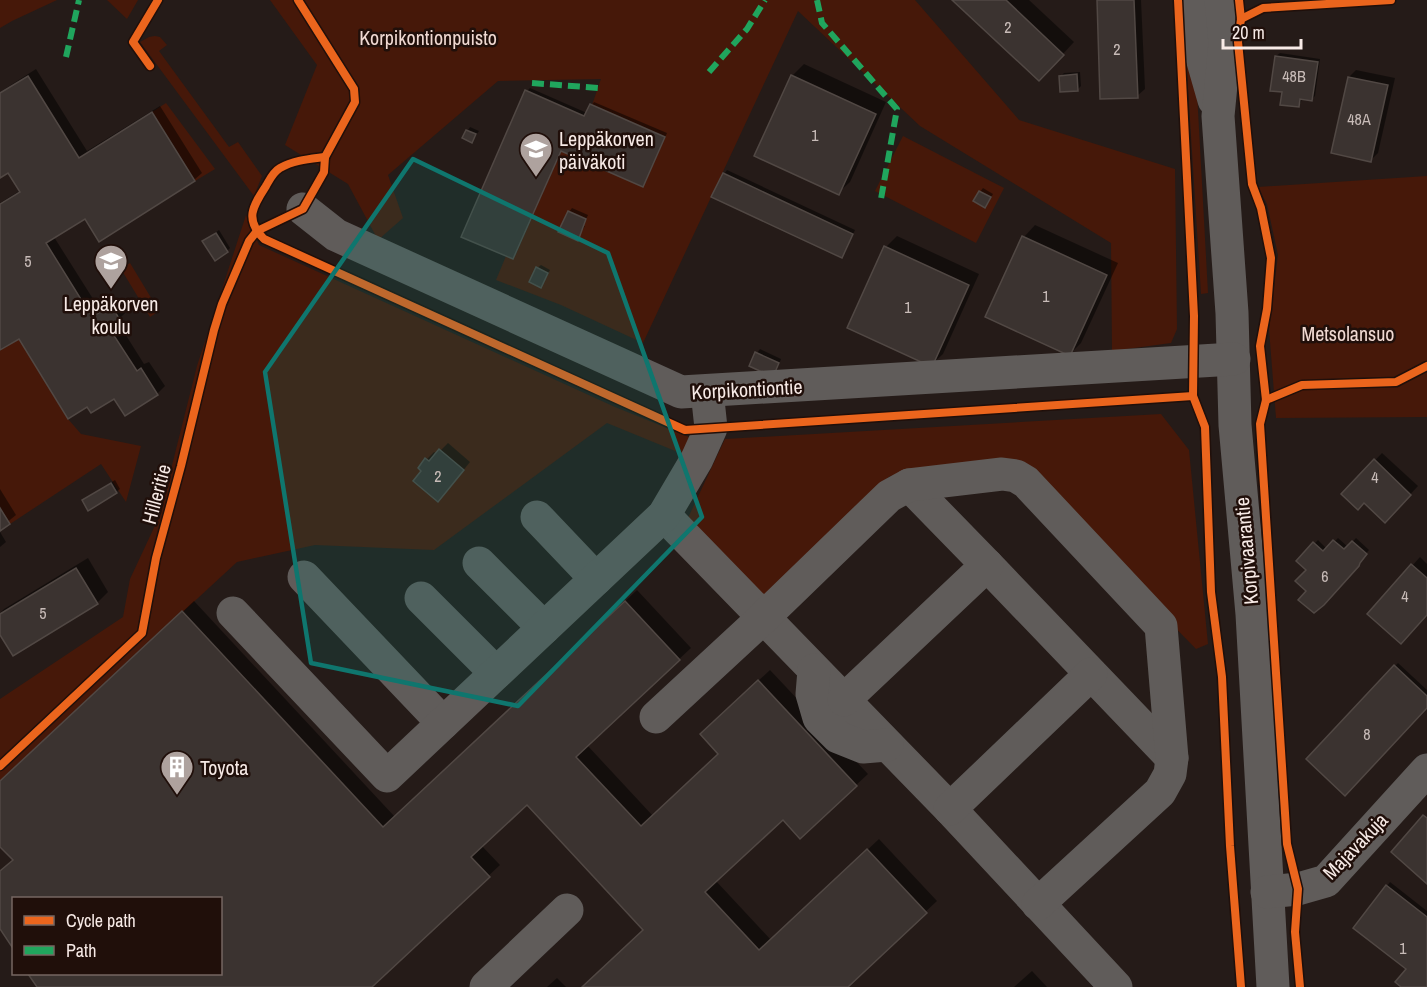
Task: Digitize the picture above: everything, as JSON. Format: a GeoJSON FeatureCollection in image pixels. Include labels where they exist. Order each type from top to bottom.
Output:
{"type":"FeatureCollection","features":[{"type":"Feature","properties":{"kind":"street","name":"Korpivaarantie"},"geometry":{"type":"LineString","coordinates":[[1195,0],[1198,44],[1218,116]]}},
{"type":"Feature","properties":{"kind":"street","name":"Korpivaarantie"},"geometry":{"type":"LineString","coordinates":[[1221,0],[1225,43],[1218,116],[1234,359],[1235,425],[1252,614],[1273,987]]}},
{"type":"Feature","properties":{"kind":"street","name":"Korpikontiontie"},"geometry":{"type":"LineString","coordinates":[[303,209],[336,235],[681,392],[1234,359]]}},
{"type":"Feature","properties":{"kind":"street"},"geometry":{"type":"LineString","coordinates":[[233,613],[387,776],[664,515],[698,459],[711,429],[707,391]]}},
{"type":"Feature","properties":{"kind":"street"},"geometry":{"type":"LineString","coordinates":[[656,717],[763,618],[889,496],[909,484],[1002,474],[1016,476],[1026,482],[1161,626],[1172,758],[1170,774],[1160,792],[1038,904]]}},
{"type":"Feature","properties":{"kind":"street"},"geometry":{"type":"LineString","coordinates":[[909,484],[1172,758]]}},
{"type":"Feature","properties":{"kind":"street"},"geometry":{"type":"LineString","coordinates":[[664,515],[950,809],[1116,987]]}},
{"type":"Feature","properties":{"kind":"street"},"geometry":{"type":"LineString","coordinates":[[537,517],[596,579]]}},
{"type":"Feature","properties":{"kind":"street"},"geometry":{"type":"LineString","coordinates":[[479,562],[544,628]]}},
{"type":"Feature","properties":{"kind":"street"},"geometry":{"type":"LineString","coordinates":[[844,700],[987,565]]}},
{"type":"Feature","properties":{"kind":"street"},"geometry":{"type":"LineString","coordinates":[[304,577],[443,723]]}},
{"type":"Feature","properties":{"kind":"street"},"geometry":{"type":"LineString","coordinates":[[421,598],[496,673]]}},
{"type":"Feature","properties":{"kind":"street"},"geometry":{"type":"LineString","coordinates":[[814,670],[812,694],[819,718],[838,737],[863,747],[887,745]]}},
{"type":"Feature","properties":{"kind":"street"},"geometry":{"type":"LineString","coordinates":[[950,809],[1091,674]]}},
{"type":"Feature","properties":{"kind":"street","name":"Majavakuja"},"geometry":{"type":"LineString","coordinates":[[1267,892],[1298,889],[1326,881],[1427,770]]}},
{"type":"Feature","properties":{"kind":"street"},"geometry":{"type":"LineString","coordinates":[[486,987],[567,910]]}},
{"type":"Feature","properties":{"kind":"highlighted area"},"geometry":{"type":"Polygon","coordinates":[[[413,159],[608,253],[702,517],[518,706],[311,663],[265,372],[413,159]]]}},
{"type":"Feature","properties":{"kind":"green space"},"geometry":{"type":"Polygon","coordinates":[[[0,0],[57,0],[0,28],[0,0]]]}},
{"type":"Feature","properties":{"kind":"green space"},"geometry":{"type":"Polygon","coordinates":[[[107,0],[138,0],[127,19],[107,0]]]}},
{"type":"Feature","properties":{"kind":"green space","name":"Korpikontionpuisto"},"geometry":{"type":"Polygon","coordinates":[[[270,0],[915,0],[1019,120],[1175,169],[1177,329],[1171,343],[1112,351],[1111,243],[920,126],[798,11],[643,343],[561,305],[496,280],[506,256],[513,259],[561,151],[643,186],[665,137],[592,105],[601,79],[498,81],[388,175],[403,218],[378,240],[348,184],[285,145],[317,65],[270,0]]]}},
{"type":"Feature","properties":{"kind":"green space"},"geometry":{"type":"Polygon","coordinates":[[[155,36],[160,37],[167,45],[159,51],[229,147],[238,142],[262,176],[254,196],[140,42],[155,36]]]}},
{"type":"Feature","properties":{"kind":"green space"},"geometry":{"type":"Polygon","coordinates":[[[1195,56],[1208,293],[1201,294],[1186,57],[1195,56]]]}},
{"type":"Feature","properties":{"kind":"green space"},"geometry":{"type":"Polygon","coordinates":[[[166,103],[215,169],[195,181],[152,112],[166,103]]]}},
{"type":"Feature","properties":{"kind":"green space"},"geometry":{"type":"Polygon","coordinates":[[[903,136],[1004,188],[976,243],[875,191],[903,136]]]}},
{"type":"Feature","properties":{"kind":"green space","name":"Metsolansuo"},"geometry":{"type":"Polygon","coordinates":[[[1427,176],[1427,417],[1276,418],[1269,329],[1278,255],[1267,204],[1258,187],[1427,176]]]}},
{"type":"Feature","properties":{"kind":"green space"},"geometry":{"type":"Polygon","coordinates":[[[246,215],[259,245],[615,407],[689,437],[685,455],[607,423],[434,550],[315,545],[237,562],[0,781],[0,699],[123,617],[130,579],[159,517],[197,366],[246,215]]]}},
{"type":"Feature","properties":{"kind":"green space"},"geometry":{"type":"Polygon","coordinates":[[[130,263],[159,311],[150,317],[121,269],[130,263]]]}},
{"type":"Feature","properties":{"kind":"green space"},"geometry":{"type":"Polygon","coordinates":[[[19,339],[68,419],[81,434],[141,446],[126,502],[101,464],[10,524],[0,508],[0,350],[19,339]]]}},
{"type":"Feature","properties":{"kind":"green space"},"geometry":{"type":"Polygon","coordinates":[[[1161,414],[1189,450],[1208,644],[1196,649],[1016,465],[890,476],[760,599],[687,520],[725,439],[1161,414]]]}},
{"type":"Feature","properties":{"kind":"building"},"geometry":{"type":"Polygon","coordinates":[[[952,0],[1006,0],[1064,55],[1039,81],[952,0]]]}},
{"type":"Feature","properties":{"kind":"building"},"geometry":{"type":"Polygon","coordinates":[[[1097,0],[1134,0],[1138,98],[1100,99],[1097,0]]]}},
{"type":"Feature","properties":{"kind":"building"},"geometry":{"type":"Polygon","coordinates":[[[1275,56],[1318,62],[1312,101],[1300,99],[1299,107],[1280,105],[1282,92],[1270,91],[1275,56]]]}},
{"type":"Feature","properties":{"kind":"building"},"geometry":{"type":"Polygon","coordinates":[[[1077,74],[1078,91],[1060,92],[1059,76],[1077,74]]]}},
{"type":"Feature","properties":{"kind":"building"},"geometry":{"type":"Polygon","coordinates":[[[791,75],[876,114],[839,195],[754,156],[791,75]]]}},
{"type":"Feature","properties":{"kind":"building"},"geometry":{"type":"Polygon","coordinates":[[[28,76],[79,158],[152,112],[195,181],[99,242],[85,219],[46,243],[92,317],[111,305],[120,320],[109,328],[137,371],[141,368],[158,395],[125,416],[114,399],[91,413],[87,407],[68,419],[19,339],[0,350],[0,204],[20,192],[8,173],[0,178],[0,93],[28,76]]]}},
{"type":"Feature","properties":{"kind":"building"},"geometry":{"type":"Polygon","coordinates":[[[1348,77],[1388,85],[1371,162],[1331,153],[1348,77]]]}},
{"type":"Feature","properties":{"kind":"building"},"geometry":{"type":"Polygon","coordinates":[[[525,90],[584,116],[590,104],[665,137],[643,187],[561,151],[513,259],[461,237],[525,90]]]}},
{"type":"Feature","properties":{"kind":"building"},"geometry":{"type":"Polygon","coordinates":[[[466,130],[476,134],[472,143],[462,138],[466,130]]]}},
{"type":"Feature","properties":{"kind":"building"},"geometry":{"type":"Polygon","coordinates":[[[723,173],[853,234],[842,258],[711,197],[723,173]]]}},
{"type":"Feature","properties":{"kind":"building"},"geometry":{"type":"Polygon","coordinates":[[[979,191],[991,197],[985,208],[973,201],[979,191]]]}},
{"type":"Feature","properties":{"kind":"building"},"geometry":{"type":"Polygon","coordinates":[[[568,211],[586,219],[578,241],[558,232],[568,211]]]}},
{"type":"Feature","properties":{"kind":"building"},"geometry":{"type":"Polygon","coordinates":[[[216,233],[228,252],[215,261],[202,241],[216,233]]]}},
{"type":"Feature","properties":{"kind":"building"},"geometry":{"type":"Polygon","coordinates":[[[1022,236],[1107,275],[1070,356],[985,317],[1022,236]]]}},
{"type":"Feature","properties":{"kind":"building"},"geometry":{"type":"Polygon","coordinates":[[[884,246],[969,285],[932,367],[847,328],[884,246]]]}},
{"type":"Feature","properties":{"kind":"building"},"geometry":{"type":"Polygon","coordinates":[[[536,267],[548,273],[541,288],[529,282],[536,267]]]}},
{"type":"Feature","properties":{"kind":"building"},"geometry":{"type":"Polygon","coordinates":[[[755,352],[779,363],[773,377],[749,366],[755,352]]]}},
{"type":"Feature","properties":{"kind":"building"},"geometry":{"type":"Polygon","coordinates":[[[439,449],[464,470],[438,502],[413,481],[421,471],[418,468],[425,458],[429,461],[439,449]]]}},
{"type":"Feature","properties":{"kind":"building"},"geometry":{"type":"Polygon","coordinates":[[[1374,459],[1411,495],[1385,523],[1364,503],[1358,510],[1341,494],[1374,459]]]}},
{"type":"Feature","properties":{"kind":"building"},"geometry":{"type":"Polygon","coordinates":[[[111,483],[117,493],[88,511],[82,500],[111,483]]]}},
{"type":"Feature","properties":{"kind":"building"},"geometry":{"type":"Polygon","coordinates":[[[0,508],[10,524],[0,531],[0,508]]]}},
{"type":"Feature","properties":{"kind":"building"},"geometry":{"type":"Polygon","coordinates":[[[1333,540],[1344,549],[1352,541],[1367,554],[1324,605],[1314,613],[1298,600],[1306,591],[1295,581],[1306,570],[1296,561],[1313,542],[1323,551],[1333,540]]]}},
{"type":"Feature","properties":{"kind":"building"},"geometry":{"type":"Polygon","coordinates":[[[1411,564],[1427,578],[1427,615],[1401,644],[1367,614],[1411,564]]]}},
{"type":"Feature","properties":{"kind":"building"},"geometry":{"type":"Polygon","coordinates":[[[76,568],[98,604],[13,656],[0,635],[0,614],[76,568]]]}},
{"type":"Feature","properties":{"kind":"building","name":"Toyota"},"geometry":{"type":"Polygon","coordinates":[[[625,601],[680,660],[576,757],[641,826],[718,754],[700,734],[758,680],[857,786],[800,839],[783,820],[705,892],[759,950],[867,849],[927,913],[848,987],[582,987],[643,930],[527,805],[471,857],[490,877],[372,987],[37,987],[29,975],[222,975],[222,897],[12,897],[12,947],[0,929],[0,871],[13,860],[0,847],[0,781],[182,611],[383,827],[625,601]]]}},
{"type":"Feature","properties":{"kind":"building"},"geometry":{"type":"Polygon","coordinates":[[[1394,665],[1427,696],[1427,708],[1345,796],[1306,759],[1394,665]]]}},
{"type":"Feature","properties":{"kind":"building"},"geometry":{"type":"Polygon","coordinates":[[[1423,815],[1427,818],[1427,884],[1391,852],[1423,815]]]}},
{"type":"Feature","properties":{"kind":"building"},"geometry":{"type":"Polygon","coordinates":[[[1386,885],[1427,917],[1427,987],[1401,987],[1395,982],[1406,969],[1353,928],[1386,885]]]}},
{"type":"Feature","properties":{"kind":"marked path"},"geometry":{"type":"LineString","coordinates":[[66,57],[79,0]]}},
{"type":"Feature","properties":{"kind":"marked path"},"geometry":{"type":"LineString","coordinates":[[709,72],[747,29],[765,0]]}},
{"type":"Feature","properties":{"kind":"marked path"},"geometry":{"type":"LineString","coordinates":[[817,0],[822,23],[897,109],[881,199]]}},
{"type":"Feature","properties":{"kind":"marked path"},"geometry":{"type":"LineString","coordinates":[[532,83],[599,88]]}},
{"type":"Feature","properties":{"kind":"cycle path"},"geometry":{"type":"LineString","coordinates":[[150,66],[133,42],[158,0]]}},
{"type":"Feature","properties":{"kind":"cycle path","name":"Hilleritie"},"geometry":{"type":"LineString","coordinates":[[0,766],[142,633],[156,558],[222,304],[249,241],[257,231],[303,209],[324,172],[325,157],[355,102],[354,89],[298,0]]}},
{"type":"Feature","properties":{"kind":"cycle path"},"geometry":{"type":"LineString","coordinates":[[1178,0],[1194,316],[1193,396],[1205,427],[1211,592],[1222,677],[1230,846],[1241,987]]}},
{"type":"Feature","properties":{"kind":"cycle path"},"geometry":{"type":"LineString","coordinates":[[1239,0],[1241,19],[1238,42],[1252,184],[1261,208],[1271,258],[1267,309],[1260,346],[1266,400],[1260,424],[1287,844],[1298,889],[1295,932],[1300,987]]}},
{"type":"Feature","properties":{"kind":"cycle path"},"geometry":{"type":"LineString","coordinates":[[1241,19],[1263,8],[1391,0]]}},
{"type":"Feature","properties":{"kind":"cycle path"},"geometry":{"type":"LineString","coordinates":[[325,157],[291,163],[274,174],[257,200],[253,212],[254,225],[264,239],[685,430],[1193,396]]}},
{"type":"Feature","properties":{"kind":"cycle path"},"geometry":{"type":"LineString","coordinates":[[1266,400],[1302,385],[1396,382],[1427,366]]}},
{"type":"Feature","properties":{"kind":"place","name":"Leppäkorven päiväkoti"},"geometry":{"type":"Point","coordinates":[536,178]}},
{"type":"Feature","properties":{"kind":"place","name":"Leppäkorven koulu"},"geometry":{"type":"Point","coordinates":[111,290]}},
{"type":"Feature","properties":{"kind":"place","name":"Toyota"},"geometry":{"type":"Point","coordinates":[177,796]}}]}
